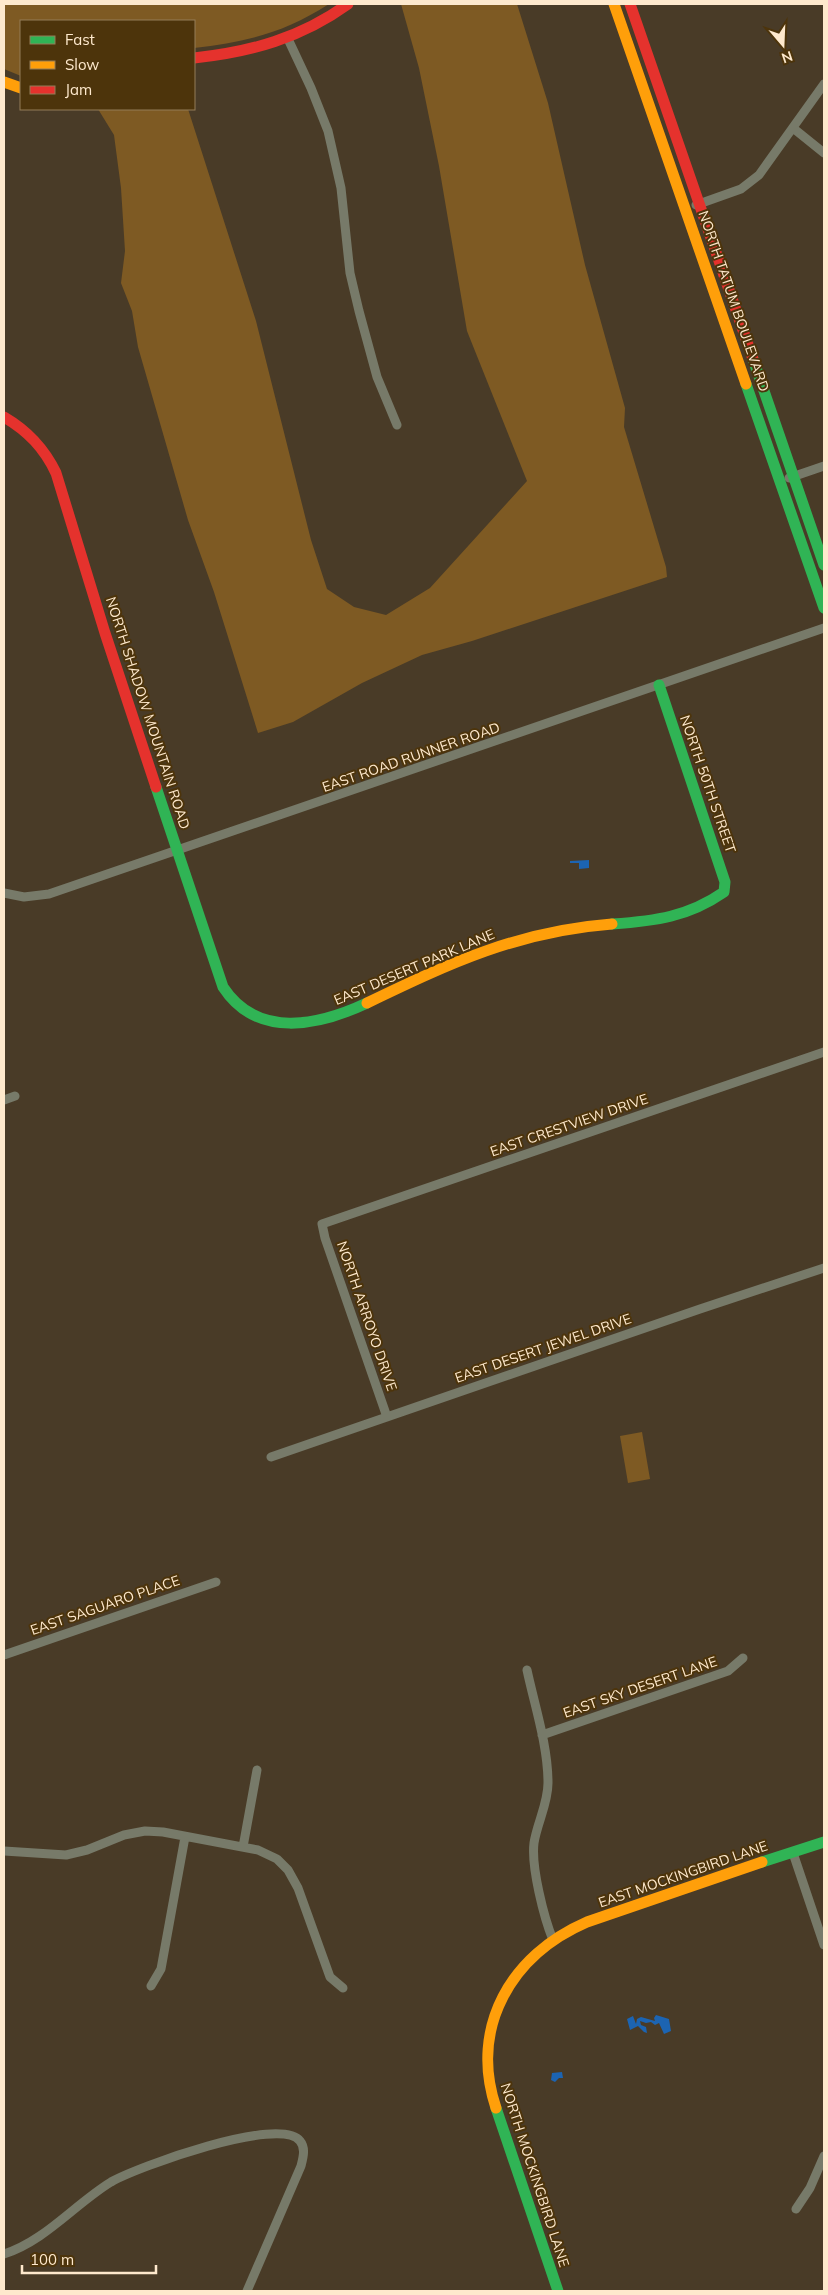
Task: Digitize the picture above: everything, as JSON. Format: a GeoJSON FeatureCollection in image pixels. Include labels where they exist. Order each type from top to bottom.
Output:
{"type":"FeatureCollection","features":[{"type":"Feature","properties":{"kind":"street"},"geometry":{"type":"LineString","coordinates":[[195,58],[244,51],[288,39],[348,4]]}},
{"type":"Feature","properties":{"kind":"street","name":"NORTH TATUM BOULEVARD"},"geometry":{"type":"LineString","coordinates":[[614,4],[824,608]]}},
{"type":"Feature","properties":{"kind":"street","name":"NORTH TATUM BOULEVARD"},"geometry":{"type":"LineString","coordinates":[[630,4],[824,565]]}},
{"type":"Feature","properties":{"kind":"street"},"geometry":{"type":"LineString","coordinates":[[288,39],[311,88],[328,131],[341,188],[350,273],[377,377],[397,424]]}},
{"type":"Feature","properties":{"kind":"street"},"geometry":{"type":"LineString","coordinates":[[4,82],[20,88]]}},
{"type":"Feature","properties":{"kind":"street"},"geometry":{"type":"LineString","coordinates":[[686,208],[741,189],[759,175],[824,84]]}},
{"type":"Feature","properties":{"kind":"street"},"geometry":{"type":"LineString","coordinates":[[793,128],[824,153]]}},
{"type":"Feature","properties":{"kind":"street","name":"NORTH SHADOW MOUNTAIN ROAD"},"geometry":{"type":"LineString","coordinates":[[4,417],[29,433],[37,441],[56,473],[105,633],[227,996],[244,1014],[259,1020]]}},
{"type":"Feature","properties":{"kind":"street"},"geometry":{"type":"LineString","coordinates":[[780,480],[824,466]]}},
{"type":"Feature","properties":{"kind":"street","name":"EAST ROAD RUNNER ROAD"},"geometry":{"type":"LineString","coordinates":[[4,893],[24,897],[49,894],[824,628]]}},
{"type":"Feature","properties":{"kind":"street","name":"NORTH 50TH STREET"},"geometry":{"type":"LineString","coordinates":[[659,686],[725,882],[724,892]]}},
{"type":"Feature","properties":{"kind":"street","name":"EAST DESERT PARK LANE"},"geometry":{"type":"LineString","coordinates":[[259,1020],[300,1023],[321,1021],[339,1016],[467,957],[506,943],[572,928],[645,923],[693,910],[714,900],[724,892]]}},
{"type":"Feature","properties":{"kind":"street","name":"EAST CRESTVIEW DRIVE"},"geometry":{"type":"LineString","coordinates":[[322,1224],[824,1052]]}},
{"type":"Feature","properties":{"kind":"street"},"geometry":{"type":"LineString","coordinates":[[4,1100],[15,1096]]}},
{"type":"Feature","properties":{"kind":"street","name":"NORTH ARROYO DRIVE"},"geometry":{"type":"LineString","coordinates":[[322,1224],[325,1238],[387,1417]]}},
{"type":"Feature","properties":{"kind":"street","name":"EAST DESERT JEWEL DRIVE"},"geometry":{"type":"LineString","coordinates":[[272,1457],[700,1308],[824,1268]]}},
{"type":"Feature","properties":{"kind":"street","name":"EAST SAGUARO PLACE"},"geometry":{"type":"LineString","coordinates":[[4,1655],[216,1582]]}},
{"type":"Feature","properties":{"kind":"street","name":"EAST SKY DESERT LANE"},"geometry":{"type":"LineString","coordinates":[[542,1736],[728,1671],[743,1658]]}},
{"type":"Feature","properties":{"kind":"street"},"geometry":{"type":"LineString","coordinates":[[527,1670],[542,1736],[548,1783],[546,1799],[534,1843],[535,1864],[544,1910],[553,1940]]}},
{"type":"Feature","properties":{"kind":"street"},"geometry":{"type":"LineString","coordinates":[[243,1847],[257,1770]]}},
{"type":"Feature","properties":{"kind":"street"},"geometry":{"type":"LineString","coordinates":[[4,1851],[66,1855],[144,1831],[163,1832],[243,1847],[277,1859],[288,1870],[298,1888],[330,1977],[343,1988]]}},
{"type":"Feature","properties":{"kind":"street"},"geometry":{"type":"LineString","coordinates":[[151,1986],[161,1969],[186,1837]]}},
{"type":"Feature","properties":{"kind":"street","name":"EAST MOCKINGBIRD LANE"},"geometry":{"type":"LineString","coordinates":[[553,1940],[565,1932],[590,1922],[824,1842]]}},
{"type":"Feature","properties":{"kind":"street"},"geometry":{"type":"LineString","coordinates":[[793,1853],[824,1945]]}},
{"type":"Feature","properties":{"kind":"street","name":"NORTH MOCKINGBIRD LANE"},"geometry":{"type":"LineString","coordinates":[[553,1940],[526,1964],[503,1997],[496,2015],[487,2059],[489,2086],[494,2105],[558,2291]]}},
{"type":"Feature","properties":{"kind":"street"},"geometry":{"type":"LineString","coordinates":[[4,2254],[36,2238],[112,2182],[156,2162],[186,2152],[277,2133],[291,2134],[300,2140],[302,2144],[304,2153],[301,2166],[246,2291]]}},
{"type":"Feature","properties":{"kind":"street"},"geometry":{"type":"LineString","coordinates":[[796,2209],[810,2188],[824,2156]]}},
{"type":"Feature","properties":{"kind":"shaded area"},"geometry":{"type":"Polygon","coordinates":[[[4,4],[329,4],[296,22],[264,35],[231,43],[195,48],[195,20],[20,20],[20,76],[4,69],[4,4]]]}},
{"type":"Feature","properties":{"kind":"shaded area"},"geometry":{"type":"Polygon","coordinates":[[[401,4],[517,4],[548,103],[585,265],[625,408],[624,427],[666,567],[667,577],[472,641],[422,655],[362,683],[293,722],[258,733],[214,592],[188,520],[138,347],[132,311],[121,283],[125,251],[121,188],[114,135],[99,110],[188,110],[256,321],[311,540],[327,589],[354,607],[386,615],[430,588],[527,481],[467,331],[439,166],[419,68],[401,4]]]}},
{"type":"Feature","properties":{"kind":"shaded area"},"geometry":{"type":"Polygon","coordinates":[[[642,1432],[650,1479],[628,1483],[620,1436],[642,1432]]]}},
{"type":"Feature","properties":{"kind":"water"},"geometry":{"type":"Polygon","coordinates":[[[589,860],[589,868],[579,869],[579,863],[570,863],[570,861],[589,860]]]}},
{"type":"Feature","properties":{"kind":"water"},"geometry":{"type":"Polygon","coordinates":[[[656,2015],[669,2019],[671,2031],[664,2034],[659,2023],[655,2025],[651,2022],[640,2021],[641,2025],[646,2027],[647,2033],[638,2026],[630,2030],[627,2019],[633,2016],[636,2024],[637,2019],[641,2017],[655,2021],[656,2015]]]}},
{"type":"Feature","properties":{"kind":"water"},"geometry":{"type":"Polygon","coordinates":[[[562,2072],[563,2078],[559,2078],[555,2082],[551,2080],[552,2073],[562,2072]]]}},
{"type":"Feature","properties":{"kind":"traffic: fast"},"geometry":{"type":"LineString","coordinates":[[753,359],[824,565]]}},
{"type":"Feature","properties":{"kind":"traffic: fast"},"geometry":{"type":"LineString","coordinates":[[746,384],[824,608]]}},
{"type":"Feature","properties":{"kind":"traffic: fast"},"geometry":{"type":"LineString","coordinates":[[612,924],[671,916],[697,907],[724,892],[725,882],[659,685]]}},
{"type":"Feature","properties":{"kind":"traffic: fast"},"geometry":{"type":"LineString","coordinates":[[156,787],[223,987],[237,1004],[253,1015],[271,1021],[289,1023],[329,1018],[367,1003]]}},
{"type":"Feature","properties":{"kind":"traffic: fast"},"geometry":{"type":"LineString","coordinates":[[762,1862],[824,1842]]}},
{"type":"Feature","properties":{"kind":"traffic: fast"},"geometry":{"type":"LineString","coordinates":[[496,2108],[558,2291]]}},
{"type":"Feature","properties":{"kind":"traffic: slow"},"geometry":{"type":"LineString","coordinates":[[614,4],[746,384]]}},
{"type":"Feature","properties":{"kind":"traffic: slow"},"geometry":{"type":"LineString","coordinates":[[4,82],[20,88]]}},
{"type":"Feature","properties":{"kind":"traffic: slow"},"geometry":{"type":"LineString","coordinates":[[367,1003],[456,962],[485,951],[546,934],[612,924]]}},
{"type":"Feature","properties":{"kind":"traffic: slow"},"geometry":{"type":"LineString","coordinates":[[496,2108],[489,2078],[488,2049],[493,2022],[503,1997],[518,1974],[537,1954],[560,1936],[587,1922],[762,1862]]}},
{"type":"Feature","properties":{"kind":"traffic: jam"},"geometry":{"type":"LineString","coordinates":[[195,58],[236,52],[275,41],[312,26],[348,4]]}},
{"type":"Feature","properties":{"kind":"traffic: jam"},"geometry":{"type":"LineString","coordinates":[[630,4],[753,359]]}},
{"type":"Feature","properties":{"kind":"traffic: jam"},"geometry":{"type":"LineString","coordinates":[[4,417],[21,428],[41,448],[56,473],[105,633],[156,787]]}}]}
